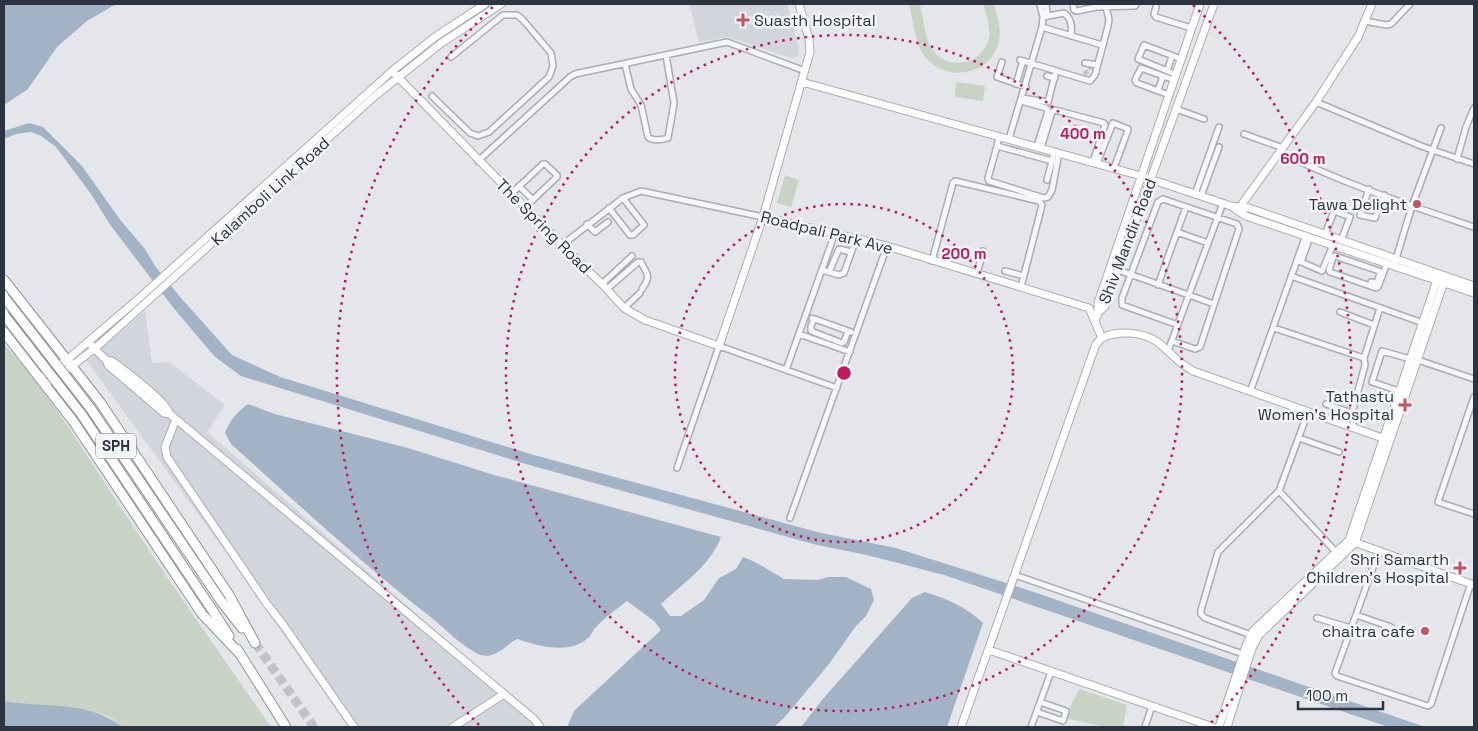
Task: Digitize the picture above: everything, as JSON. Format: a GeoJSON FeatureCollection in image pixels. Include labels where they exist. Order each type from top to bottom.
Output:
{"type":"FeatureCollection","features":[{"type":"Feature","properties":{"kind":"highway"},"geometry":{"type":"LineString","coordinates":[[4,280],[70,362]]}},
{"type":"Feature","properties":{"kind":"highway","name":"SPH"},"geometry":{"type":"LineString","coordinates":[[4,297],[91,409],[221,601],[255,643],[230,595],[100,402],[70,362]]}},
{"type":"Feature","properties":{"kind":"highway","name":"SPH"},"geometry":{"type":"LineString","coordinates":[[4,315],[82,415],[211,608],[286,727]]}},
{"type":"Feature","properties":{"kind":"highway"},"geometry":{"type":"LineString","coordinates":[[4,332],[73,421],[202,614],[239,654]]}},
{"type":"Feature","properties":{"kind":"street","name":"Kalamboli Link Road"},"geometry":{"type":"LineString","coordinates":[[171,275],[392,71],[436,37],[485,4]]}},
{"type":"Feature","properties":{"kind":"street","name":"Kalamboli Link Road"},"geometry":{"type":"LineString","coordinates":[[70,362],[88,342],[139,303],[375,96],[440,44],[501,4]]}},
{"type":"Feature","properties":{"kind":"street"},"geometry":{"type":"LineString","coordinates":[[677,468],[763,217],[810,52],[799,4]]}},
{"type":"Feature","properties":{"kind":"street"},"geometry":{"type":"LineString","coordinates":[[1009,138],[1026,87],[1042,27],[1040,4]]}},
{"type":"Feature","properties":{"kind":"street"},"geometry":{"type":"LineString","coordinates":[[1073,4],[1074,10],[1077,11],[1096,5],[1135,6],[1136,4]]}},
{"type":"Feature","properties":{"kind":"street","name":"Shiv Mandir Road"},"geometry":{"type":"LineString","coordinates":[[1098,313],[1098,303],[1200,4]]}},
{"type":"Feature","properties":{"kind":"street","name":"Shiv Mandir Road"},"geometry":{"type":"LineString","coordinates":[[1098,313],[1105,306],[1214,4]]}},
{"type":"Feature","properties":{"kind":"street"},"geometry":{"type":"LineString","coordinates":[[1239,209],[1316,102],[1358,37],[1372,4]]}},
{"type":"Feature","properties":{"kind":"street"},"geometry":{"type":"LineString","coordinates":[[1365,21],[1386,25],[1391,24],[1410,4]]}},
{"type":"Feature","properties":{"kind":"street"},"geometry":{"type":"LineString","coordinates":[[1016,84],[1022,60],[1056,72],[1083,76],[1090,81],[1092,79],[1093,65],[1108,26],[1105,5]]}},
{"type":"Feature","properties":{"kind":"street"},"geometry":{"type":"LineString","coordinates":[[1156,7],[1154,14],[1156,17],[1191,28]]}},
{"type":"Feature","properties":{"kind":"street"},"geometry":{"type":"LineString","coordinates":[[1042,15],[1064,13],[1069,18],[1070,32]]}},
{"type":"Feature","properties":{"kind":"street"},"geometry":{"type":"LineString","coordinates":[[432,96],[448,114],[470,133],[478,136],[488,132],[549,77],[553,59],[551,53],[517,15],[503,15],[451,57]]}},
{"type":"Feature","properties":{"kind":"street"},"geometry":{"type":"LineString","coordinates":[[1042,27],[1070,32],[1102,45]]}},
{"type":"Feature","properties":{"kind":"street"},"geometry":{"type":"LineString","coordinates":[[478,161],[570,77],[727,42],[805,71]]}},
{"type":"Feature","properties":{"kind":"street"},"geometry":{"type":"LineString","coordinates":[[1174,77],[1167,71],[1138,59],[1144,45],[1180,59]]}},
{"type":"Feature","properties":{"kind":"street"},"geometry":{"type":"LineString","coordinates":[[625,64],[631,89],[641,104],[648,137],[650,139],[664,140],[668,138],[674,103],[666,55]]}},
{"type":"Feature","properties":{"kind":"street"},"geometry":{"type":"LineString","coordinates":[[1167,71],[1172,56]]}},
{"type":"Feature","properties":{"kind":"street"},"geometry":{"type":"LineString","coordinates":[[1002,62],[997,77],[1026,87]]}},
{"type":"Feature","properties":{"kind":"street"},"geometry":{"type":"LineString","coordinates":[[1085,62],[1093,65]]}},
{"type":"Feature","properties":{"kind":"street"},"geometry":{"type":"LineString","coordinates":[[1169,95],[1136,83],[1136,80],[1141,68],[1162,76],[1174,77]]}},
{"type":"Feature","properties":{"kind":"street","name":"The Spring Road"},"geometry":{"type":"LineString","coordinates":[[392,71],[478,161],[512,193],[624,308],[645,320],[719,346]]}},
{"type":"Feature","properties":{"kind":"street"},"geometry":{"type":"LineString","coordinates":[[1022,99],[1047,103],[1056,72]]}},
{"type":"Feature","properties":{"kind":"street"},"geometry":{"type":"LineString","coordinates":[[1046,76],[1055,78]]}},
{"type":"Feature","properties":{"kind":"street"},"geometry":{"type":"LineString","coordinates":[[1158,90],[1162,76]]}},
{"type":"Feature","properties":{"kind":"street"},"geometry":{"type":"LineString","coordinates":[[802,82],[1151,179],[1227,204],[1239,209],[1246,216],[1308,234],[1333,245],[1441,278],[1474,286]]}},
{"type":"Feature","properties":{"kind":"street"},"geometry":{"type":"LineString","coordinates":[[1022,99],[1046,108],[1048,111],[1039,147]]}},
{"type":"Feature","properties":{"kind":"street"},"geometry":{"type":"LineString","coordinates":[[1316,102],[1432,150],[1474,164]]}},
{"type":"Feature","properties":{"kind":"street"},"geometry":{"type":"LineString","coordinates":[[1457,158],[1474,109]]}},
{"type":"Feature","properties":{"kind":"street"},"geometry":{"type":"LineString","coordinates":[[1039,147],[1052,112],[1055,110],[1104,123],[1095,163]]}},
{"type":"Feature","properties":{"kind":"street"},"geometry":{"type":"LineString","coordinates":[[1176,110],[1204,119]]}},
{"type":"Feature","properties":{"kind":"street"},"geometry":{"type":"LineString","coordinates":[[440,122],[448,114]]}},
{"type":"Feature","properties":{"kind":"street"},"geometry":{"type":"LineString","coordinates":[[1095,163],[1112,124],[1128,129],[1114,168]]}},
{"type":"Feature","properties":{"kind":"street"},"geometry":{"type":"LineString","coordinates":[[1198,195],[1219,127]]}},
{"type":"Feature","properties":{"kind":"street"},"geometry":{"type":"LineString","coordinates":[[1371,282],[1377,283],[1379,272],[1335,256],[1333,257],[1330,272],[1376,288],[1378,287],[1392,263],[1441,128]]}},
{"type":"Feature","properties":{"kind":"street"},"geometry":{"type":"LineString","coordinates":[[460,142],[470,133]]}},
{"type":"Feature","properties":{"kind":"street"},"geometry":{"type":"LineString","coordinates":[[1244,134],[1282,150],[1310,166],[1412,206],[1474,227]]}},
{"type":"Feature","properties":{"kind":"street"},"geometry":{"type":"LineString","coordinates":[[999,136],[988,178],[991,183],[1044,198],[1048,197],[1052,190],[1057,152]]}},
{"type":"Feature","properties":{"kind":"street"},"geometry":{"type":"LineString","coordinates":[[997,146],[1055,162]]}},
{"type":"Feature","properties":{"kind":"street"},"geometry":{"type":"LineString","coordinates":[[1198,195],[1219,147]]}},
{"type":"Feature","properties":{"kind":"street"},"geometry":{"type":"LineString","coordinates":[[1047,180],[1055,162]]}},
{"type":"Feature","properties":{"kind":"street"},"geometry":{"type":"LineString","coordinates":[[512,193],[543,164],[557,175],[525,207]]}},
{"type":"Feature","properties":{"kind":"street"},"geometry":{"type":"LineString","coordinates":[[932,261],[952,183],[955,181],[1040,201],[1042,205],[1021,287]]}},
{"type":"Feature","properties":{"kind":"street"},"geometry":{"type":"LineString","coordinates":[[519,186],[533,200]]}},
{"type":"Feature","properties":{"kind":"street"},"geometry":{"type":"LineString","coordinates":[[1369,189],[1360,216],[1375,218],[1384,195]]}},
{"type":"Feature","properties":{"kind":"street","name":"Roadpali Park Ave"},"geometry":{"type":"LineString","coordinates":[[562,245],[623,198],[641,191],[647,191],[887,246],[1089,308],[1095,321]]}},
{"type":"Feature","properties":{"kind":"street"},"geometry":{"type":"LineString","coordinates":[[609,208],[630,234],[633,235],[644,225],[623,198]]}},
{"type":"Feature","properties":{"kind":"street"},"geometry":{"type":"LineString","coordinates":[[1172,341],[1195,349],[1200,347],[1239,230],[1237,224],[1163,199],[1158,202],[1122,298],[1122,305],[1178,325]]}},
{"type":"Feature","properties":{"kind":"street"},"geometry":{"type":"LineString","coordinates":[[1168,351],[1218,217],[1227,204]]}},
{"type":"Feature","properties":{"kind":"street"},"geometry":{"type":"LineString","coordinates":[[1158,284],[1186,206]]}},
{"type":"Feature","properties":{"kind":"street"},"geometry":{"type":"LineString","coordinates":[[1325,235],[1334,211],[1350,217],[1341,240]]}},
{"type":"Feature","properties":{"kind":"street"},"geometry":{"type":"LineString","coordinates":[[588,224],[595,232],[609,223],[601,214]]}},
{"type":"Feature","properties":{"kind":"street"},"geometry":{"type":"LineString","coordinates":[[1177,232],[1208,243]]}},
{"type":"Feature","properties":{"kind":"street"},"geometry":{"type":"LineString","coordinates":[[786,370],[835,233]]}},
{"type":"Feature","properties":{"kind":"street"},"geometry":{"type":"LineString","coordinates":[[1308,234],[1325,235],[1341,240],[1392,263]]}},
{"type":"Feature","properties":{"kind":"street"},"geometry":{"type":"LineString","coordinates":[[1308,234],[1301,262],[1322,271],[1333,245]]}},
{"type":"Feature","properties":{"kind":"street"},"geometry":{"type":"LineString","coordinates":[[1250,392],[1308,234]]}},
{"type":"Feature","properties":{"kind":"street"},"geometry":{"type":"LineString","coordinates":[[822,270],[839,275],[844,273],[856,239]]}},
{"type":"Feature","properties":{"kind":"street"},"geometry":{"type":"LineString","coordinates":[[790,518],[887,246]]}},
{"type":"Feature","properties":{"kind":"street"},"geometry":{"type":"LineString","coordinates":[[829,272],[839,249],[851,252]]}},
{"type":"Feature","properties":{"kind":"street"},"geometry":{"type":"LineString","coordinates":[[977,274],[984,251]]}},
{"type":"Feature","properties":{"kind":"street"},"geometry":{"type":"LineString","coordinates":[[604,286],[632,256]]}},
{"type":"Feature","properties":{"kind":"street"},"geometry":{"type":"LineString","coordinates":[[604,286],[638,262],[641,262],[648,279],[641,291],[624,308]]}},
{"type":"Feature","properties":{"kind":"street"},"geometry":{"type":"LineString","coordinates":[[1118,270],[1214,304]]}},
{"type":"Feature","properties":{"kind":"street"},"geometry":{"type":"LineString","coordinates":[[1005,271],[1024,276]]}},
{"type":"Feature","properties":{"kind":"street"},"geometry":{"type":"LineString","coordinates":[[1292,276],[1423,323]]}},
{"type":"Feature","properties":{"kind":"street"},"geometry":{"type":"LineString","coordinates":[[1441,278],[1474,293]]}},
{"type":"Feature","properties":{"kind":"street"},"geometry":{"type":"LineString","coordinates":[[1387,439],[1399,391],[1414,360],[1423,323],[1441,278]]}},
{"type":"Feature","properties":{"kind":"street"},"geometry":{"type":"LineString","coordinates":[[1250,644],[1352,541],[1441,278]]}},
{"type":"Feature","properties":{"kind":"street","name":"Kalamboli Link Road"},"geometry":{"type":"LineString","coordinates":[[42,381],[94,348],[118,328],[139,303]]}},
{"type":"Feature","properties":{"kind":"street"},"geometry":{"type":"LineString","coordinates":[[1354,427],[1352,413],[1365,365],[1364,358],[1380,308]]}},
{"type":"Feature","properties":{"kind":"street"},"geometry":{"type":"LineString","coordinates":[[1340,312],[1374,325]]}},
{"type":"Feature","properties":{"kind":"street"},"geometry":{"type":"LineString","coordinates":[[1098,313],[1095,321],[1102,338]]}},
{"type":"Feature","properties":{"kind":"street"},"geometry":{"type":"LineString","coordinates":[[806,316],[856,334]]}},
{"type":"Feature","properties":{"kind":"street"},"geometry":{"type":"LineString","coordinates":[[814,319],[811,331],[842,342],[844,342],[848,331]]}},
{"type":"Feature","properties":{"kind":"street"},"geometry":{"type":"LineString","coordinates":[[112,322],[118,328]]}},
{"type":"Feature","properties":{"kind":"street"},"geometry":{"type":"LineString","coordinates":[[1274,328],[1364,358]]}},
{"type":"Feature","properties":{"kind":"street"},"geometry":{"type":"LineString","coordinates":[[799,334],[850,352]]}},
{"type":"Feature","properties":{"kind":"street"},"geometry":{"type":"LineString","coordinates":[[961,727],[1096,344],[1102,338],[1113,334],[1136,334],[1157,342],[1193,371],[1387,439]]}},
{"type":"Feature","properties":{"kind":"street"},"geometry":{"type":"LineString","coordinates":[[88,342],[106,360],[112,361],[168,408],[173,417],[534,719],[540,727]]}},
{"type":"Feature","properties":{"kind":"street"},"geometry":{"type":"LineString","coordinates":[[719,346],[837,388]]}},
{"type":"Feature","properties":{"kind":"street"},"geometry":{"type":"LineString","coordinates":[[1399,391],[1372,382],[1382,351],[1474,379]]}},
{"type":"Feature","properties":{"kind":"street"},"geometry":{"type":"LineString","coordinates":[[1474,397],[1438,502],[1474,514]]}},
{"type":"Feature","properties":{"kind":"street"},"geometry":{"type":"LineString","coordinates":[[1326,404],[1352,413]]}},
{"type":"Feature","properties":{"kind":"street"},"geometry":{"type":"LineString","coordinates":[[1251,635],[1205,618],[1201,614],[1201,610],[1218,552],[1279,492],[1308,412]]}},
{"type":"Feature","properties":{"kind":"street"},"geometry":{"type":"LineString","coordinates":[[173,417],[165,452],[167,457],[262,597],[354,727]]}},
{"type":"Feature","properties":{"kind":"street"},"geometry":{"type":"LineString","coordinates":[[1299,438],[1339,452]]}},
{"type":"Feature","properties":{"kind":"street"},"geometry":{"type":"LineString","coordinates":[[1279,492],[1336,552]]}},
{"type":"Feature","properties":{"kind":"street"},"geometry":{"type":"LineString","coordinates":[[1352,541],[1472,584],[1428,706],[1337,676],[1336,673],[1379,551]]}},
{"type":"Feature","properties":{"kind":"street"},"geometry":{"type":"LineString","coordinates":[[1226,727],[1251,635],[1259,625],[1336,552],[1352,541]]}},
{"type":"Feature","properties":{"kind":"street"},"geometry":{"type":"LineString","coordinates":[[1014,577],[1244,657]]}},
{"type":"Feature","properties":{"kind":"street"},"geometry":{"type":"LineString","coordinates":[[1356,615],[1391,627]]}},
{"type":"Feature","properties":{"kind":"street"},"geometry":{"type":"LineString","coordinates":[[1317,618],[1351,628]]}},
{"type":"Feature","properties":{"kind":"street"},"geometry":{"type":"LineString","coordinates":[[989,650],[1213,727]]}},
{"type":"Feature","properties":{"kind":"street"},"geometry":{"type":"LineString","coordinates":[[1031,727],[1051,672]]}},
{"type":"Feature","properties":{"kind":"street"},"geometry":{"type":"LineString","coordinates":[[1218,727],[1237,683]]}},
{"type":"Feature","properties":{"kind":"street"},"geometry":{"type":"LineString","coordinates":[[453,727],[504,694]]}},
{"type":"Feature","properties":{"kind":"street"},"geometry":{"type":"LineString","coordinates":[[1037,712],[1063,721],[1066,711],[1040,702]]}},
{"type":"Feature","properties":{"kind":"street"},"geometry":{"type":"LineString","coordinates":[[1044,714],[1048,704]]}},
{"type":"Feature","properties":{"kind":"street"},"geometry":{"type":"LineString","coordinates":[[1145,727],[1152,706]]}},
{"type":"Feature","properties":{"kind":"shaded area","name":"Suasth Hospital"},"geometry":{"type":"Polygon","coordinates":[[[689,4],[787,4],[799,55],[791,58],[728,37],[699,42],[689,4]]]}},
{"type":"Feature","properties":{"kind":"shaded area"},"geometry":{"type":"Polygon","coordinates":[[[145,311],[152,363],[169,362],[225,405],[207,432],[533,715],[542,727],[348,727],[227,554],[87,361],[145,311]]]}},
{"type":"Feature","properties":{"kind":"green space"},"geometry":{"type":"Polygon","coordinates":[[[909,4],[920,4],[926,34],[932,49],[946,61],[955,63],[972,59],[980,54],[985,47],[989,38],[989,29],[983,4],[994,4],[1000,32],[999,41],[994,53],[987,62],[966,72],[954,73],[943,70],[933,64],[921,50],[909,4]]]}},
{"type":"Feature","properties":{"kind":"green space"},"geometry":{"type":"Polygon","coordinates":[[[956,82],[985,86],[983,101],[955,97],[956,82]]]}},
{"type":"Feature","properties":{"kind":"green space"},"geometry":{"type":"Polygon","coordinates":[[[785,175],[799,180],[791,207],[777,203],[785,175]]]}},
{"type":"Feature","properties":{"kind":"green space"},"geometry":{"type":"Polygon","coordinates":[[[4,344],[53,404],[161,568],[271,727],[123,727],[109,717],[82,709],[4,701],[4,344]]]}},
{"type":"Feature","properties":{"kind":"green space"},"geometry":{"type":"Polygon","coordinates":[[[1079,689],[1127,705],[1123,727],[1106,727],[1065,718],[1079,689]]]}},
{"type":"Feature","properties":{"kind":"water"},"geometry":{"type":"Polygon","coordinates":[[[4,4],[116,4],[87,21],[57,47],[28,89],[4,105],[4,4]]]}},
{"type":"Feature","properties":{"kind":"water"},"geometry":{"type":"Polygon","coordinates":[[[29,123],[43,127],[82,166],[121,221],[145,249],[155,266],[232,355],[280,377],[534,455],[821,533],[896,548],[1025,589],[1425,727],[1388,727],[944,575],[867,555],[817,545],[526,464],[241,376],[214,356],[172,306],[111,226],[91,194],[56,147],[41,136],[31,132],[16,134],[4,139],[4,131],[29,123]]]}},
{"type":"Feature","properties":{"kind":"water"},"geometry":{"type":"Polygon","coordinates":[[[248,404],[275,414],[408,448],[494,475],[721,537],[703,565],[661,604],[670,616],[681,616],[704,600],[719,578],[736,569],[743,557],[784,579],[818,580],[828,577],[846,577],[871,589],[874,600],[866,616],[856,626],[829,664],[784,718],[774,727],[567,727],[574,711],[661,630],[654,621],[627,601],[607,616],[591,635],[581,643],[563,648],[554,648],[517,639],[491,655],[486,656],[475,652],[455,638],[355,555],[231,444],[225,433],[227,428],[231,420],[248,404]]]}},
{"type":"Feature","properties":{"kind":"water"},"geometry":{"type":"Polygon","coordinates":[[[925,592],[956,604],[970,612],[983,623],[947,727],[801,727],[822,700],[912,598],[925,592]]]}},
{"type":"Feature","properties":{"kind":"water"},"geometry":{"type":"Polygon","coordinates":[[[4,701],[81,709],[109,718],[123,727],[4,727],[4,701]]]}},
{"type":"Feature","properties":{"kind":"tunnel"},"geometry":{"type":"LineString","coordinates":[[1084,74],[1090,70],[1091,65]]}},
{"type":"Feature","properties":{"kind":"tunnel"},"geometry":{"type":"LineString","coordinates":[[255,643],[314,727]]}},
{"type":"Feature","properties":{"kind":"place","name":"Suasth Hospital"},"geometry":{"type":"Point","coordinates":[743,20]}},
{"type":"Feature","properties":{"kind":"place","name":"Tawa Delight"},"geometry":{"type":"Point","coordinates":[1417,204]}},
{"type":"Feature","properties":{"kind":"place","name":"Tathastu Women's Hospital"},"geometry":{"type":"Point","coordinates":[1405,405]}},
{"type":"Feature","properties":{"kind":"place","name":"Shri Samarth Children's Hospital"},"geometry":{"type":"Point","coordinates":[1460,568]}},
{"type":"Feature","properties":{"kind":"place","name":"chaitra cafe"},"geometry":{"type":"Point","coordinates":[1425,631]}}]}
